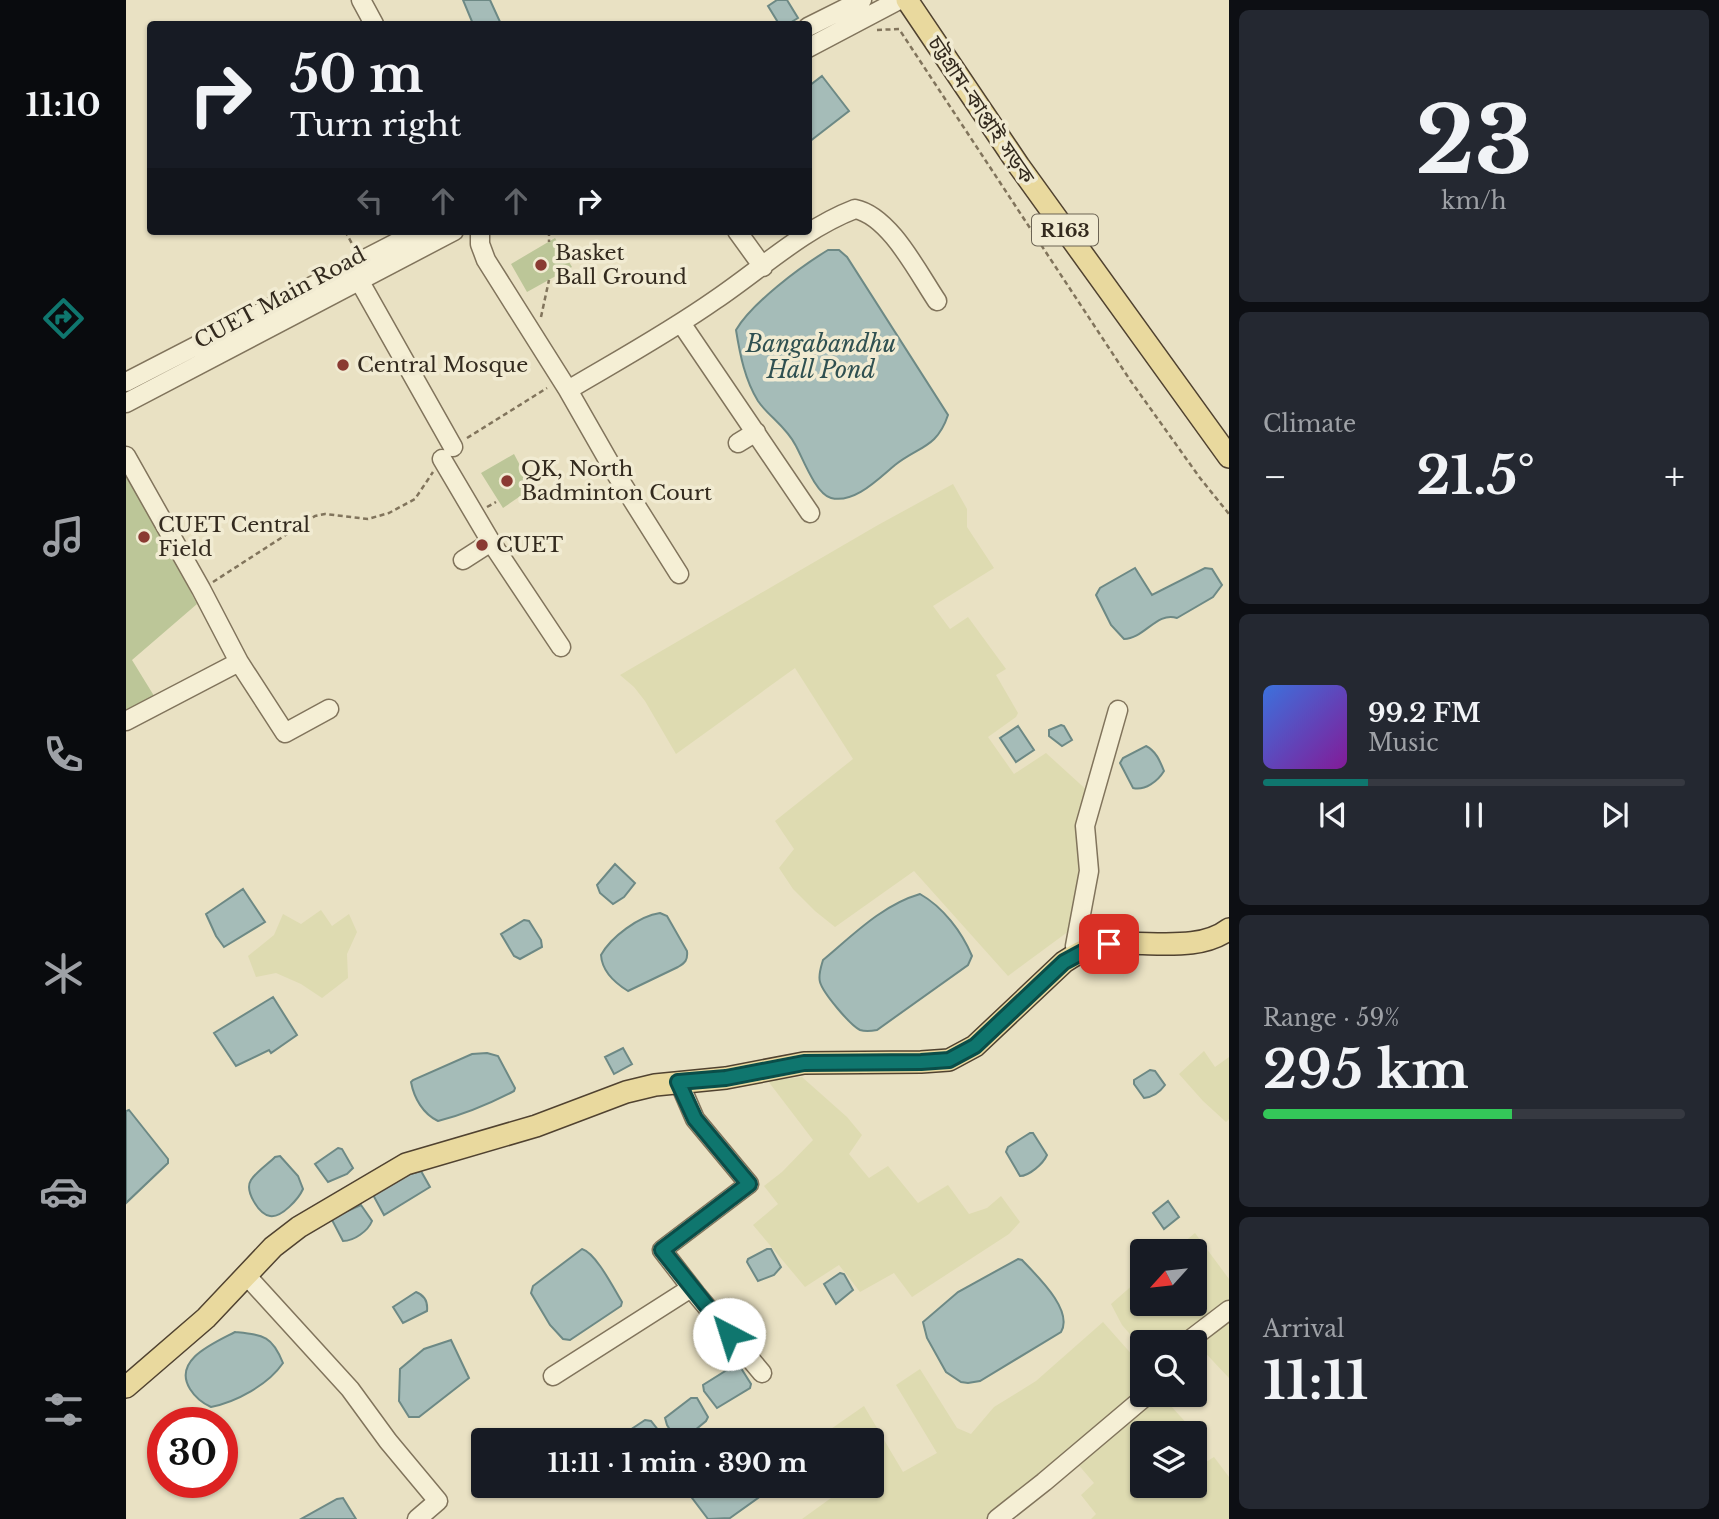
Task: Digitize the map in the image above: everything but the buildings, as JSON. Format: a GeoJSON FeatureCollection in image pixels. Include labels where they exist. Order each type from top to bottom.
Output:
{"type":"FeatureCollection","features":[{"type":"Feature","properties":{"kind":"main road","name":"চট্টগ্রাম-কাপ্তাই সড়ক"},"geometry":{"type":"LineString","coordinates":[[907,0],[1013,156],[1229,457]]}},
{"type":"Feature","properties":{"kind":"main road"},"geometry":{"type":"LineString","coordinates":[[126,1387],[206,1318],[273,1247],[299,1227],[406,1164],[536,1126],[655,1085],[726,1078],[804,1063],[949,1060],[975,1046],[1064,962],[1077,954],[1092,947],[1109,944],[1203,942],[1212,940],[1229,929]]}},
{"type":"Feature","properties":{"kind":"street"},"geometry":{"type":"LineString","coordinates":[[361,0],[372,21]]}},
{"type":"Feature","properties":{"kind":"street"},"geometry":{"type":"LineString","coordinates":[[812,23],[833,5],[862,0]]}},
{"type":"Feature","properties":{"kind":"street"},"geometry":{"type":"LineString","coordinates":[[812,46],[899,0]]}},
{"type":"Feature","properties":{"kind":"street"},"geometry":{"type":"LineString","coordinates":[[812,230],[855,209],[863,210],[878,220],[898,244],[937,301]]}},
{"type":"Feature","properties":{"kind":"street","name":"CUET Main Road"},"geometry":{"type":"LineString","coordinates":[[126,382],[411,235]]}},
{"type":"Feature","properties":{"kind":"street","name":"CUET Main Road"},"geometry":{"type":"LineString","coordinates":[[126,403],[447,235]]}},
{"type":"Feature","properties":{"kind":"street"},"geometry":{"type":"LineString","coordinates":[[480,235],[480,244],[486,260],[565,384],[638,522],[679,574]]}},
{"type":"Feature","properties":{"kind":"street"},"geometry":{"type":"LineString","coordinates":[[741,235],[767,263]]}},
{"type":"Feature","properties":{"kind":"street"},"geometry":{"type":"LineString","coordinates":[[565,384],[681,323],[804,235]]}},
{"type":"Feature","properties":{"kind":"street"},"geometry":{"type":"LineString","coordinates":[[360,282],[491,542],[561,647]]}},
{"type":"Feature","properties":{"kind":"street"},"geometry":{"type":"LineString","coordinates":[[681,323],[810,513]]}},
{"type":"Feature","properties":{"kind":"street"},"geometry":{"type":"LineString","coordinates":[[738,443],[756,432]]}},
{"type":"Feature","properties":{"kind":"street"},"geometry":{"type":"LineString","coordinates":[[126,456],[239,662],[285,733],[329,709]]}},
{"type":"Feature","properties":{"kind":"street"},"geometry":{"type":"LineString","coordinates":[[463,560],[491,542]]}},
{"type":"Feature","properties":{"kind":"street"},"geometry":{"type":"LineString","coordinates":[[126,721],[239,662]]}},
{"type":"Feature","properties":{"kind":"street"},"geometry":{"type":"LineString","coordinates":[[1077,954],[1075,946],[1090,871],[1085,826],[1118,710]]}},
{"type":"Feature","properties":{"kind":"street"},"geometry":{"type":"LineString","coordinates":[[678,1082],[695,1119],[749,1184],[662,1250],[762,1373]]}},
{"type":"Feature","properties":{"kind":"street"},"geometry":{"type":"LineString","coordinates":[[246,1275],[350,1389],[387,1441],[438,1501],[417,1519]]}},
{"type":"Feature","properties":{"kind":"street"},"geometry":{"type":"LineString","coordinates":[[553,1376],[691,1288]]}},
{"type":"Feature","properties":{"kind":"street"},"geometry":{"type":"LineString","coordinates":[[1203,1330],[1229,1310]]}},
{"type":"Feature","properties":{"kind":"street"},"geometry":{"type":"LineString","coordinates":[[997,1519],[1133,1407]]}},
{"type":"Feature","properties":{"kind":"path"},"geometry":{"type":"LineString","coordinates":[[866,34],[878,29],[899,29],[1130,380],[1229,514]]}},
{"type":"Feature","properties":{"kind":"path"},"geometry":{"type":"LineString","coordinates":[[347,235],[362,261]]}},
{"type":"Feature","properties":{"kind":"path"},"geometry":{"type":"LineString","coordinates":[[549,235],[549,242]]}},
{"type":"Feature","properties":{"kind":"path"},"geometry":{"type":"LineString","coordinates":[[535,337],[549,280]]}},
{"type":"Feature","properties":{"kind":"path"},"geometry":{"type":"LineString","coordinates":[[201,589],[315,516],[325,514],[368,519],[389,513],[415,499],[447,453],[565,384]]}},
{"type":"Feature","properties":{"kind":"shaded area"},"geometry":{"type":"Polygon","coordinates":[[[953,484],[967,509],[967,527],[994,568],[933,606],[950,629],[968,617],[1006,669],[996,675],[1018,713],[988,737],[1014,774],[1046,753],[1090,793],[1085,856],[1073,928],[1008,976],[914,871],[835,927],[793,889],[779,868],[794,849],[775,821],[853,759],[795,668],[676,754],[645,701],[620,675],[953,484]]]}},
{"type":"Feature","properties":{"kind":"shaded area"},"geometry":{"type":"Polygon","coordinates":[[[321,910],[332,926],[349,914],[357,932],[347,954],[348,978],[322,998],[301,984],[276,973],[256,977],[248,956],[274,935],[283,914],[301,924],[321,910]]]}},
{"type":"Feature","properties":{"kind":"shaded area"},"geometry":{"type":"Polygon","coordinates":[[[1204,1051],[1215,1067],[1229,1057],[1229,1119],[1226,1122],[1179,1074],[1204,1051]]]}},
{"type":"Feature","properties":{"kind":"shaded area"},"geometry":{"type":"Polygon","coordinates":[[[802,1077],[847,1117],[862,1135],[849,1154],[869,1178],[888,1166],[918,1203],[948,1185],[969,1214],[987,1208],[1001,1196],[1020,1222],[1009,1234],[912,1297],[894,1273],[860,1292],[839,1265],[805,1287],[753,1225],[778,1204],[764,1186],[782,1172],[813,1140],[768,1081],[802,1077]]]}},
{"type":"Feature","properties":{"kind":"shaded area"},"geometry":{"type":"Polygon","coordinates":[[[1195,1233],[1199,1239],[1188,1239],[1195,1233]]]}},
{"type":"Feature","properties":{"kind":"shaded area"},"geometry":{"type":"Polygon","coordinates":[[[1208,1251],[1229,1279],[1229,1306],[1196,1330],[1130,1330],[1130,1334],[1111,1304],[1130,1287],[1130,1316],[1208,1316],[1208,1251]]]}},
{"type":"Feature","properties":{"kind":"shaded area"},"geometry":{"type":"Polygon","coordinates":[[[1229,1317],[1229,1378],[1207,1355],[1207,1334],[1229,1317]]]}},
{"type":"Feature","properties":{"kind":"shaded area"},"geometry":{"type":"Polygon","coordinates":[[[1103,1322],[1130,1352],[1130,1401],[988,1519],[802,1519],[831,1498],[884,1498],[884,1440],[903,1472],[937,1453],[896,1385],[920,1369],[957,1428],[971,1434],[994,1407],[1036,1381],[1103,1322]]]}},
{"type":"Feature","properties":{"kind":"shaded area"},"geometry":{"type":"Polygon","coordinates":[[[864,1406],[877,1428],[832,1428],[864,1406]]]}},
{"type":"Feature","properties":{"kind":"shaded area"},"geometry":{"type":"Polygon","coordinates":[[[1142,1407],[1172,1407],[1185,1421],[1130,1421],[1130,1498],[1207,1498],[1207,1461],[1214,1457],[1229,1477],[1229,1519],[1091,1519],[1096,1514],[1081,1495],[1094,1483],[1076,1462],[1142,1407]]]}},
{"type":"Feature","properties":{"kind":"green space","name":"Basket Ball Ground"},"geometry":{"type":"Polygon","coordinates":[[[555,238],[572,267],[527,292],[511,264],[555,238]]]}},
{"type":"Feature","properties":{"kind":"green space","name":"QK, North Badminton Court"},"geometry":{"type":"Polygon","coordinates":[[[514,454],[532,488],[503,508],[481,473],[514,454]]]}},
{"type":"Feature","properties":{"kind":"green space","name":"CUET Central Field"},"geometry":{"type":"Polygon","coordinates":[[[126,469],[197,604],[132,660],[159,704],[126,720],[126,469]]]}},
{"type":"Feature","properties":{"kind":"water"},"geometry":{"type":"Polygon","coordinates":[[[463,0],[490,0],[500,21],[472,21],[463,0]]]}},
{"type":"Feature","properties":{"kind":"water"},"geometry":{"type":"Polygon","coordinates":[[[777,0],[787,0],[798,18],[793,21],[777,21],[768,6],[777,0]]]}},
{"type":"Feature","properties":{"kind":"water"},"geometry":{"type":"Polygon","coordinates":[[[822,76],[849,111],[812,140],[812,84],[822,76]]]}},
{"type":"Feature","properties":{"kind":"water","name":"Bangabandhu Hall Pond"},"geometry":{"type":"Polygon","coordinates":[[[828,250],[839,250],[847,257],[948,415],[944,426],[933,440],[895,465],[866,489],[840,499],[831,498],[820,490],[792,439],[753,393],[741,358],[736,330],[765,297],[828,250]]]}},
{"type":"Feature","properties":{"kind":"water"},"geometry":{"type":"Polygon","coordinates":[[[1135,568],[1152,595],[1205,568],[1212,569],[1222,585],[1213,597],[1177,618],[1163,618],[1138,635],[1124,639],[1111,625],[1096,595],[1100,588],[1135,568]]]}},
{"type":"Feature","properties":{"kind":"water"},"geometry":{"type":"Polygon","coordinates":[[[1061,725],[1072,740],[1062,746],[1049,736],[1049,730],[1061,725]]]}},
{"type":"Feature","properties":{"kind":"water"},"geometry":{"type":"Polygon","coordinates":[[[1018,726],[1034,750],[1016,762],[1000,738],[1018,726]]]}},
{"type":"Feature","properties":{"kind":"water"},"geometry":{"type":"Polygon","coordinates":[[[1146,746],[1155,753],[1164,771],[1151,784],[1133,788],[1120,763],[1123,758],[1146,746]]]}},
{"type":"Feature","properties":{"kind":"water"},"geometry":{"type":"Polygon","coordinates":[[[615,864],[635,883],[624,897],[613,904],[600,893],[597,885],[615,864]]]}},
{"type":"Feature","properties":{"kind":"water"},"geometry":{"type":"Polygon","coordinates":[[[243,889],[265,922],[224,947],[206,914],[243,889]]]}},
{"type":"Feature","properties":{"kind":"water"},"geometry":{"type":"Polygon","coordinates":[[[920,894],[951,921],[972,956],[968,965],[877,1030],[860,1030],[844,1016],[822,987],[819,977],[823,960],[881,913],[920,894]]]}},
{"type":"Feature","properties":{"kind":"water"},"geometry":{"type":"Polygon","coordinates":[[[660,913],[667,916],[687,951],[686,959],[678,967],[628,991],[610,976],[601,955],[611,941],[626,928],[643,918],[660,913]]]}},
{"type":"Feature","properties":{"kind":"water"},"geometry":{"type":"Polygon","coordinates":[[[524,920],[529,921],[541,940],[542,947],[520,959],[514,956],[501,934],[524,920]]]}},
{"type":"Feature","properties":{"kind":"water"},"geometry":{"type":"Polygon","coordinates":[[[273,997],[297,1035],[271,1053],[269,1050],[236,1066],[214,1033],[273,997]]]}},
{"type":"Feature","properties":{"kind":"water"},"geometry":{"type":"Polygon","coordinates":[[[623,1048],[632,1064],[614,1074],[605,1057],[623,1048]]]}},
{"type":"Feature","properties":{"kind":"water"},"geometry":{"type":"Polygon","coordinates":[[[487,1053],[498,1056],[515,1088],[514,1091],[477,1108],[438,1121],[424,1110],[414,1094],[411,1082],[413,1080],[472,1054],[487,1053]]]}},
{"type":"Feature","properties":{"kind":"water"},"geometry":{"type":"Polygon","coordinates":[[[1150,1070],[1155,1071],[1165,1085],[1156,1094],[1144,1098],[1134,1080],[1150,1070]]]}},
{"type":"Feature","properties":{"kind":"water"},"geometry":{"type":"Polygon","coordinates":[[[129,1110],[168,1159],[168,1163],[126,1203],[126,1111],[129,1110]]]}},
{"type":"Feature","properties":{"kind":"water"},"geometry":{"type":"Polygon","coordinates":[[[1033,1133],[1047,1155],[1035,1169],[1020,1176],[1006,1152],[1008,1147],[1033,1133]]]}},
{"type":"Feature","properties":{"kind":"water"},"geometry":{"type":"Polygon","coordinates":[[[338,1148],[342,1149],[353,1168],[347,1174],[328,1182],[315,1164],[338,1148]]]}},
{"type":"Feature","properties":{"kind":"water"},"geometry":{"type":"Polygon","coordinates":[[[280,1156],[298,1176],[303,1189],[285,1211],[270,1216],[261,1211],[254,1201],[249,1185],[259,1171],[280,1156]]]}},
{"type":"Feature","properties":{"kind":"water"},"geometry":{"type":"Polygon","coordinates":[[[421,1171],[430,1187],[384,1215],[372,1193],[421,1171]]]}},
{"type":"Feature","properties":{"kind":"water"},"geometry":{"type":"Polygon","coordinates":[[[1168,1201],[1179,1217],[1164,1229],[1153,1213],[1168,1201]]]}},
{"type":"Feature","properties":{"kind":"water"},"geometry":{"type":"Polygon","coordinates":[[[361,1205],[372,1221],[360,1235],[343,1241],[332,1220],[361,1205]]]}},
{"type":"Feature","properties":{"kind":"water"},"geometry":{"type":"Polygon","coordinates":[[[582,1249],[599,1264],[622,1302],[621,1306],[570,1340],[563,1339],[550,1325],[531,1293],[533,1286],[582,1249]]]}},
{"type":"Feature","properties":{"kind":"water"},"geometry":{"type":"Polygon","coordinates":[[[771,1249],[781,1267],[774,1275],[758,1281],[747,1262],[771,1249]]]}},
{"type":"Feature","properties":{"kind":"water"},"geometry":{"type":"Polygon","coordinates":[[[1018,1259],[1036,1274],[1052,1293],[1062,1314],[1064,1323],[1061,1332],[980,1381],[961,1382],[946,1372],[927,1338],[923,1322],[958,1292],[1018,1259]]]}},
{"type":"Feature","properties":{"kind":"water"},"geometry":{"type":"Polygon","coordinates":[[[840,1273],[844,1274],[853,1290],[836,1304],[824,1284],[840,1273]]]}},
{"type":"Feature","properties":{"kind":"water"},"geometry":{"type":"Polygon","coordinates":[[[416,1292],[425,1299],[427,1311],[403,1323],[393,1307],[416,1292]]]}},
{"type":"Feature","properties":{"kind":"water"},"geometry":{"type":"Polygon","coordinates":[[[235,1332],[260,1336],[275,1347],[283,1363],[251,1391],[211,1407],[199,1400],[190,1389],[186,1369],[198,1354],[235,1332]]]}},
{"type":"Feature","properties":{"kind":"water"},"geometry":{"type":"Polygon","coordinates":[[[451,1340],[469,1378],[419,1417],[409,1417],[399,1401],[400,1369],[424,1349],[451,1340]]]}},
{"type":"Feature","properties":{"kind":"water"},"geometry":{"type":"Polygon","coordinates":[[[739,1365],[751,1384],[750,1388],[717,1408],[704,1391],[703,1385],[739,1365]]]}},
{"type":"Feature","properties":{"kind":"water"},"geometry":{"type":"Polygon","coordinates":[[[691,1398],[697,1398],[708,1417],[698,1428],[669,1428],[665,1418],[691,1398]]]}},
{"type":"Feature","properties":{"kind":"water"},"geometry":{"type":"Polygon","coordinates":[[[645,1420],[651,1421],[657,1428],[633,1428],[645,1420]]]}},
{"type":"Feature","properties":{"kind":"water"},"geometry":{"type":"Polygon","coordinates":[[[343,1498],[356,1519],[301,1519],[337,1499],[343,1498]]]}},
{"type":"Feature","properties":{"kind":"water"},"geometry":{"type":"Polygon","coordinates":[[[692,1498],[758,1498],[730,1518],[708,1519],[692,1498]]]}},
{"type":"Feature","properties":{"kind":"place","name":"Basket Ball Ground"},"geometry":{"type":"Point","coordinates":[541,265]}},
{"type":"Feature","properties":{"kind":"place","name":"Central Mosque"},"geometry":{"type":"Point","coordinates":[343,365]}},
{"type":"Feature","properties":{"kind":"place","name":"QK, North Badminton Court"},"geometry":{"type":"Point","coordinates":[507,481]}},
{"type":"Feature","properties":{"kind":"place","name":"CUET Central Field"},"geometry":{"type":"Point","coordinates":[144,537]}},
{"type":"Feature","properties":{"kind":"place","name":"CUET"},"geometry":{"type":"Point","coordinates":[482,545]}},
{"type":"Feature","properties":{"kind":"route"},"geometry":{"type":"LineString","coordinates":[[729,1334],[662,1250],[749,1184],[695,1119],[678,1082],[726,1078],[804,1063],[949,1060],[975,1046],[1064,962],[1092,947],[1109,944]]}}]}
